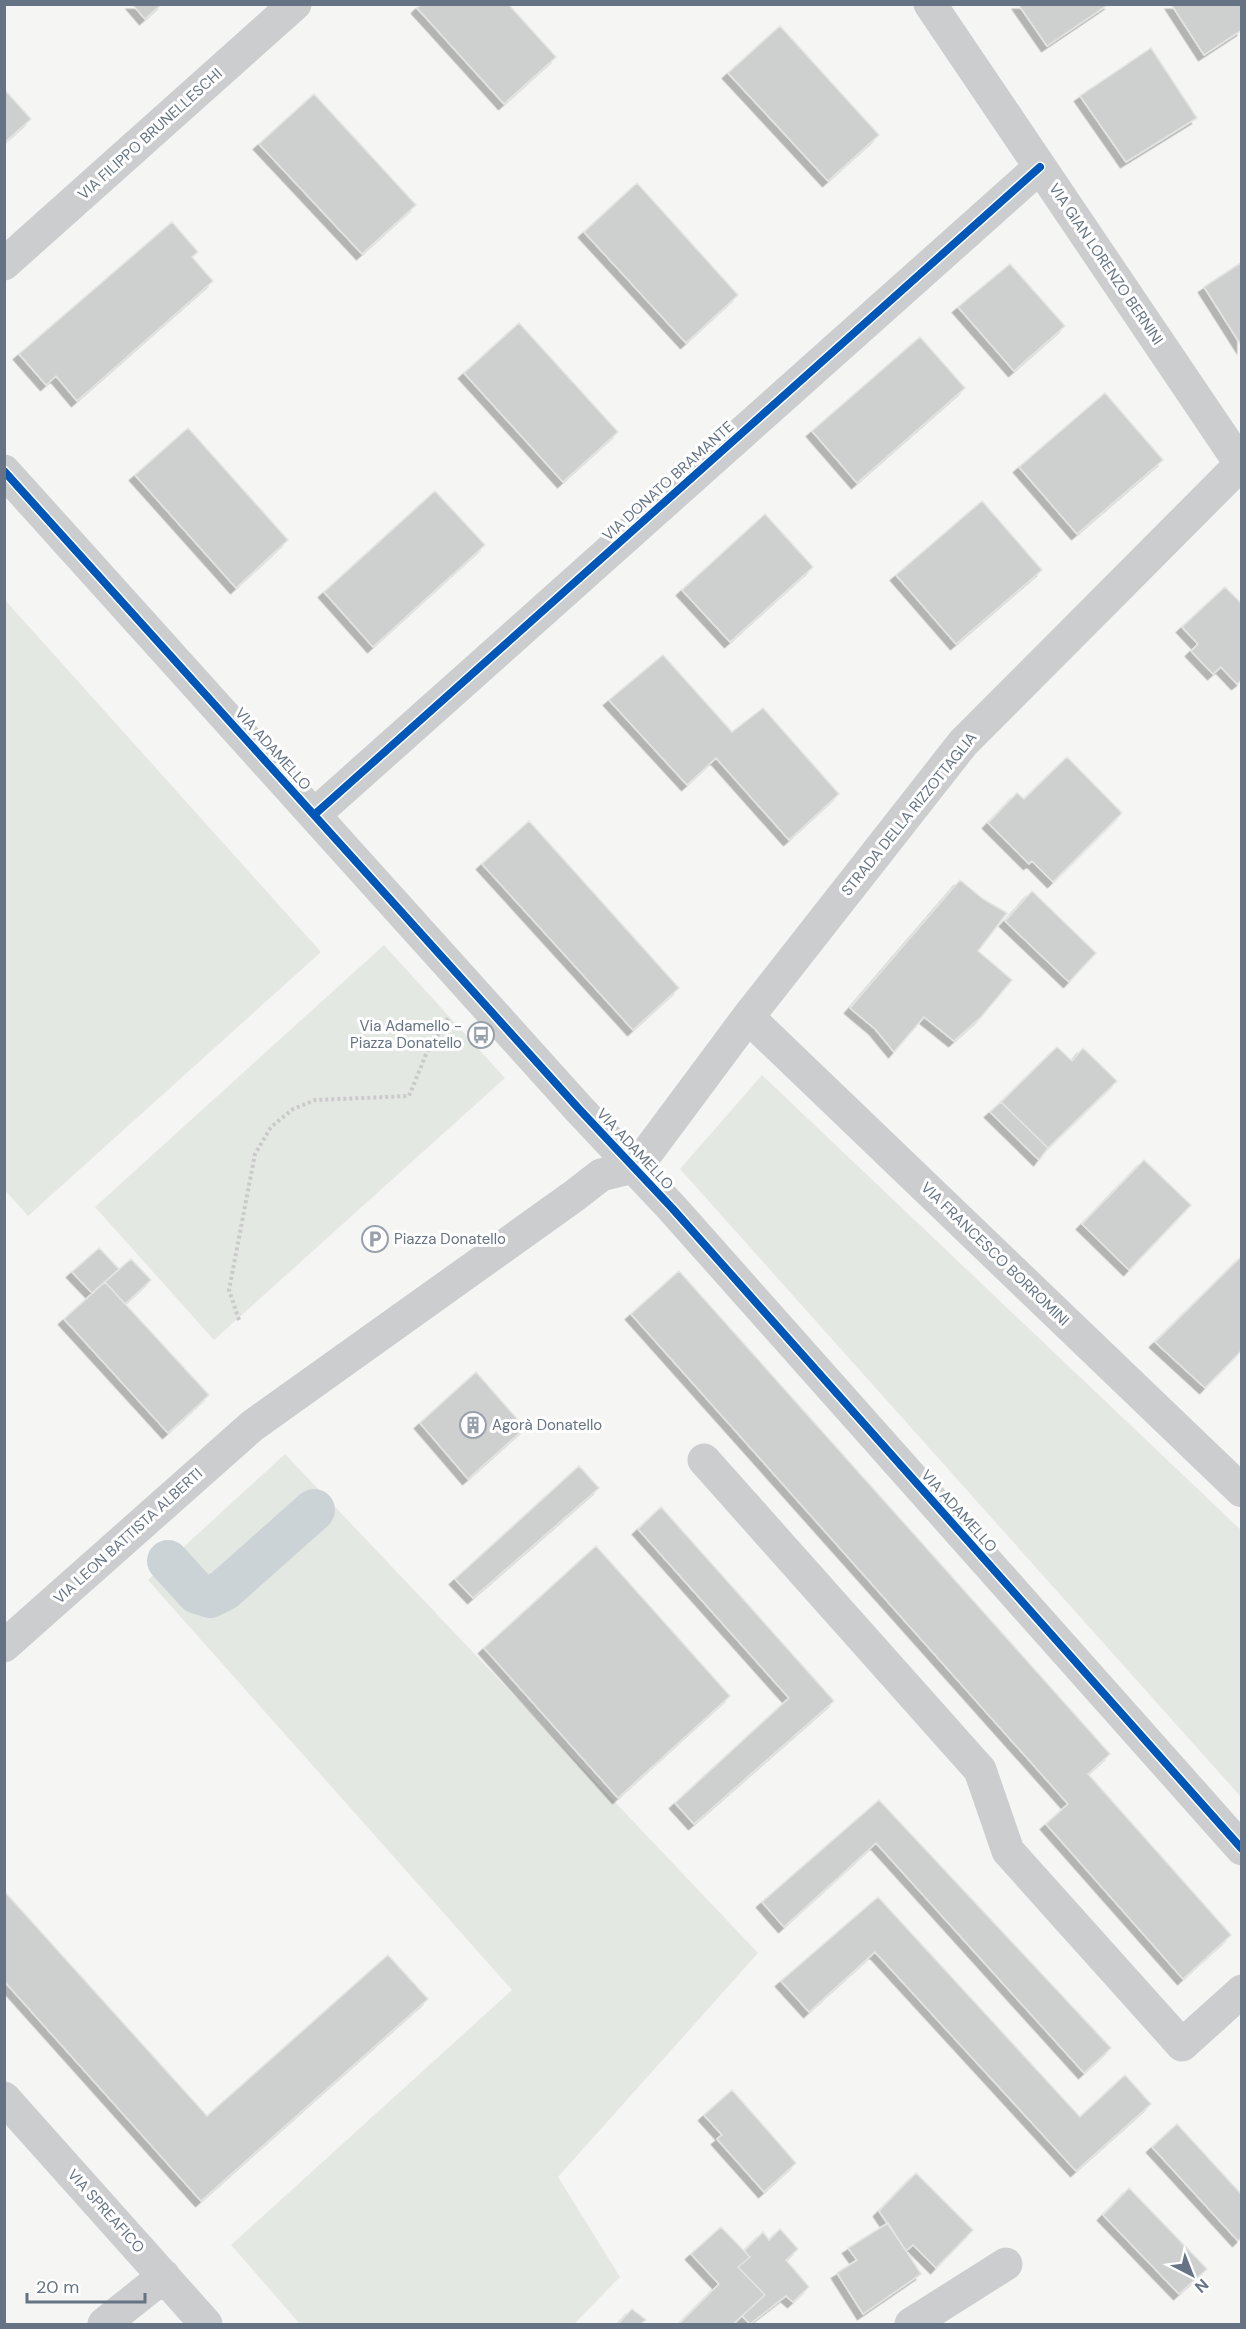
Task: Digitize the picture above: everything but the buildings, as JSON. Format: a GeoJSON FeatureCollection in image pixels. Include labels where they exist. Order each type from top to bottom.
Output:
{"type":"FeatureCollection","features":[{"type":"Feature","properties":{"kind":"street","name":"VIA FILIPPO BRUNELLESCHI"},"geometry":{"type":"LineString","coordinates":[[4,264],[295,4]]}},
{"type":"Feature","properties":{"kind":"street","name":"VIA GIAN LORENZO BERNINI"},"geometry":{"type":"LineString","coordinates":[[930,4],[1241,464]]}},
{"type":"Feature","properties":{"kind":"street","name":"VIA DONATO BRAMANTE"},"geometry":{"type":"LineString","coordinates":[[314,815],[1040,166]]}},
{"type":"Feature","properties":{"kind":"street","name":"STRADA DELLA RIZZOTTAGLIA"},"geometry":{"type":"LineString","coordinates":[[633,1167],[649,1150],[748,1017],[963,743],[1241,464]]}},
{"type":"Feature","properties":{"kind":"street","name":"VIA ADAMELLO"},"geometry":{"type":"LineString","coordinates":[[4,471],[633,1167],[1242,1849]]}},
{"type":"Feature","properties":{"kind":"street","name":"VIA FRANCESCO BORROMINI"},"geometry":{"type":"LineString","coordinates":[[748,1017],[1242,1491]]}},
{"type":"Feature","properties":{"kind":"street","name":"VIA LEON BATTISTA ALBERTI"},"geometry":{"type":"LineString","coordinates":[[4,1646],[252,1426],[601,1175],[633,1167]]}},
{"type":"Feature","properties":{"kind":"street"},"geometry":{"type":"LineString","coordinates":[[704,1460],[980,1770],[1008,1851],[1182,2045],[1242,1991]]}},
{"type":"Feature","properties":{"kind":"street","name":"VIA SPREAFICO"},"geometry":{"type":"LineString","coordinates":[[4,2098],[206,2325]]}},
{"type":"Feature","properties":{"kind":"street"},"geometry":{"type":"LineString","coordinates":[[911,2325],[1006,2264]]}},
{"type":"Feature","properties":{"kind":"street"},"geometry":{"type":"LineString","coordinates":[[104,2325],[164,2276]]}},
{"type":"Feature","properties":{"kind":"path"},"geometry":{"type":"LineString","coordinates":[[239,1320],[229,1290],[255,1154],[271,1127],[292,1109],[315,1100],[409,1096],[427,1052],[451,1014]]}},
{"type":"Feature","properties":{"kind":"shaded area"},"geometry":{"type":"Polygon","coordinates":[[[5,600],[321,952],[28,1216],[4,1189],[5,600]]]}},
{"type":"Feature","properties":{"kind":"shaded area"},"geometry":{"type":"Polygon","coordinates":[[[384,945],[505,1078],[214,1340],[95,1207],[384,945]]]}},
{"type":"Feature","properties":{"kind":"shaded area"},"geometry":{"type":"Polygon","coordinates":[[[762,1075],[1241,1530],[1241,1797],[680,1169],[762,1075]]]}},
{"type":"Feature","properties":{"kind":"shaded area"},"geometry":{"type":"Polygon","coordinates":[[[285,1454],[758,1953],[558,2177],[620,2277],[574,2324],[300,2324],[231,2245],[512,1990],[148,1580],[158,1570],[190,1607],[210,1614],[231,1607],[296,1549],[274,1525],[215,1582],[203,1579],[177,1553],[285,1454]]]}},
{"type":"Feature","properties":{"kind":"waterway"},"geometry":{"type":"LineString","coordinates":[[168,1561],[197,1593],[210,1597],[224,1590],[314,1510]]}},
{"type":"Feature","properties":{"kind":"cycle path"},"geometry":{"type":"LineString","coordinates":[[314,815],[1040,167]]}},
{"type":"Feature","properties":{"kind":"cycle path"},"geometry":{"type":"LineString","coordinates":[[4,471],[579,1109],[672,1208],[1242,1849]]}},
{"type":"Feature","properties":{"kind":"place","name":"Via Adamello - Piazza Donatello"},"geometry":{"type":"Point","coordinates":[481,1035]}},
{"type":"Feature","properties":{"kind":"place","name":"Piazza Donatello"},"geometry":{"type":"Point","coordinates":[375,1239]}},
{"type":"Feature","properties":{"kind":"place","name":"Agorà Donatello"},"geometry":{"type":"Point","coordinates":[473,1425]}}]}
